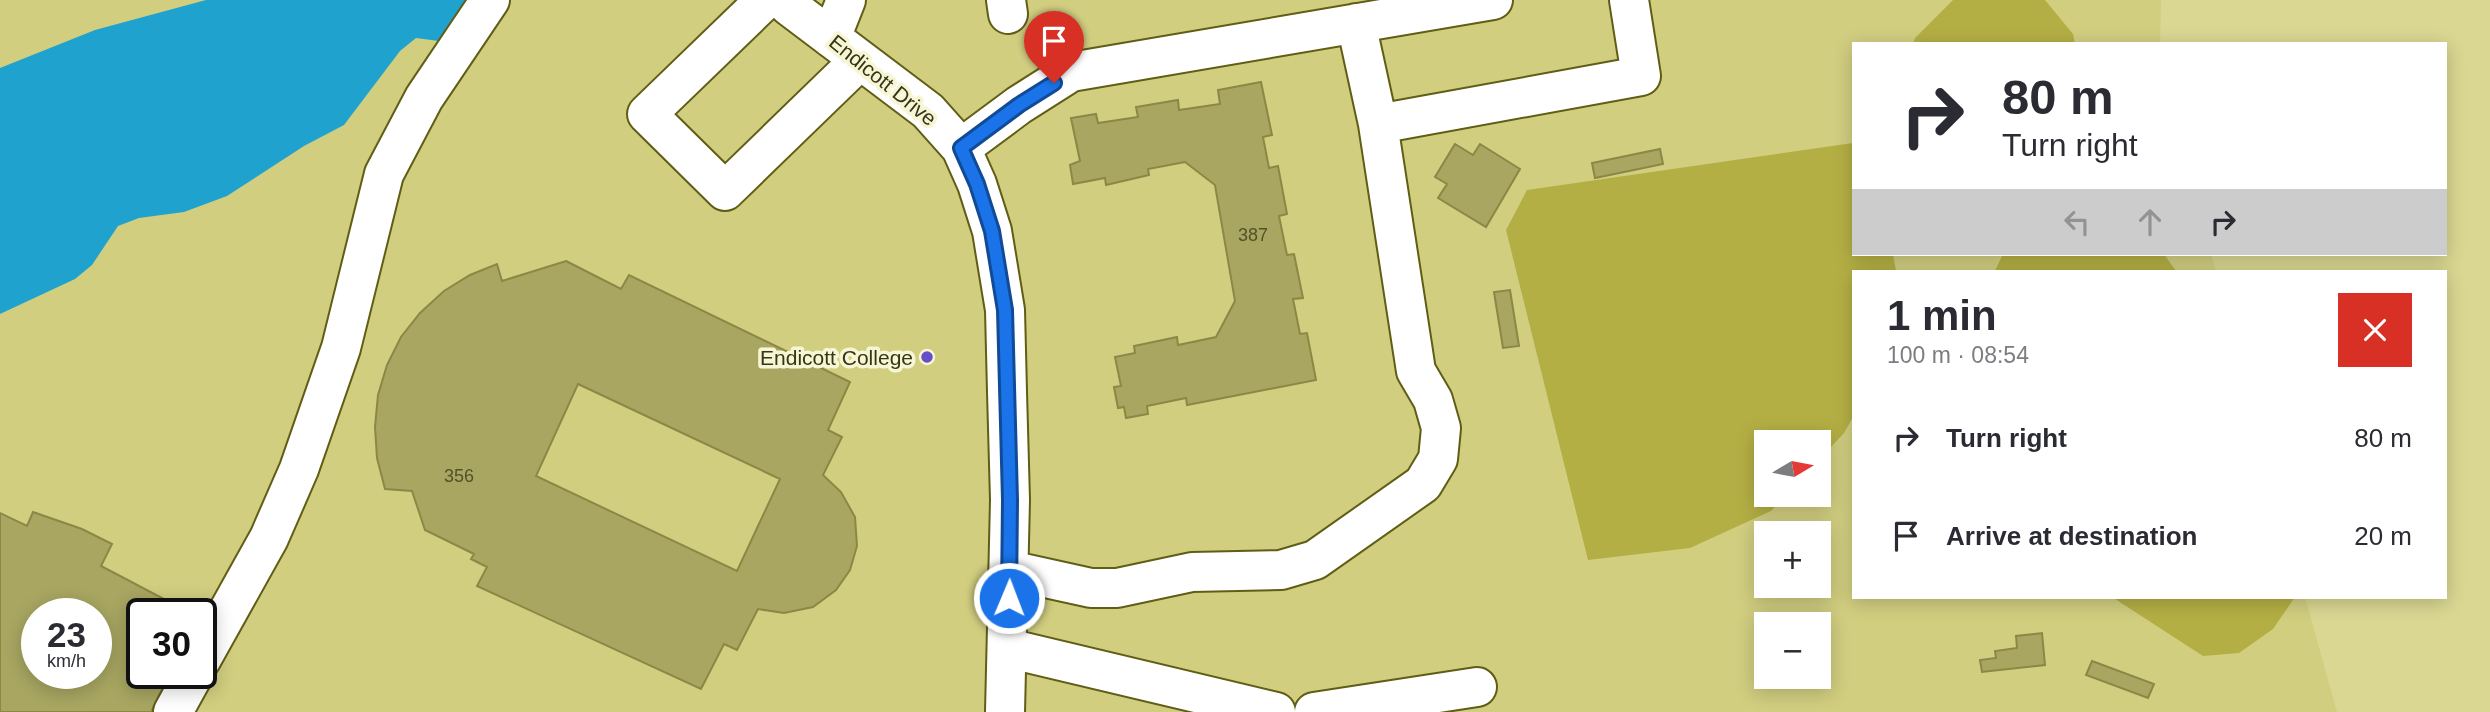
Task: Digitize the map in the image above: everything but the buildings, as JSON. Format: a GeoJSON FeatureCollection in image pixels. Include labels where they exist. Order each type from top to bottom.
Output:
{"type":"FeatureCollection","features":[{"type":"Feature","properties":{"kind":"street"},"geometry":{"type":"LineString","coordinates":[[217,631],[269,538],[299,469],[341,348],[384,174],[424,98],[490,0]]}},
{"type":"Feature","properties":{"kind":"street"},"geometry":{"type":"LineString","coordinates":[[765,0],[647,114],[725,191],[846,49],[846,0]]}},
{"type":"Feature","properties":{"kind":"street","name":"Endicott Drive"},"geometry":{"type":"LineString","coordinates":[[783,0],[928,111],[961,148],[977,184],[992,231],[1005,310],[1010,500],[1005,712]]}},
{"type":"Feature","properties":{"kind":"street"},"geometry":{"type":"LineString","coordinates":[[961,148],[1019,105],[1071,72],[1493,0]]}},
{"type":"Feature","properties":{"kind":"street"},"geometry":{"type":"LineString","coordinates":[[1378,124],[1641,76],[1629,0]]}},
{"type":"Feature","properties":{"kind":"street"},"geometry":{"type":"LineString","coordinates":[[1009,570],[1091,588],[1117,588],[1192,572],[1281,570],[1315,560],[1423,484],[1438,459],[1441,428],[1433,400],[1416,371],[1378,124],[1356,23]]}},
{"type":"Feature","properties":{"kind":"street"},"geometry":{"type":"LineString","coordinates":[[1007,648],[1276,712]]}},
{"type":"Feature","properties":{"kind":"street"},"geometry":{"type":"LineString","coordinates":[[1314,712],[1477,687]]}},
{"type":"Feature","properties":{"kind":"street"},"geometry":{"type":"LineString","coordinates":[[173,712],[186,689]]}},
{"type":"Feature","properties":{"kind":"shaded area","name":"Endicott College"},"geometry":{"type":"Polygon","coordinates":[[[0,0],[2161,0],[2160,42],[1852,42],[1852,256],[2212,256],[2216,270],[1852,270],[1852,599],[2306,599],[2337,712],[0,712],[0,0]]]}},
{"type":"Feature","properties":{"kind":"shaded area"},"geometry":{"type":"Polygon","coordinates":[[[1953,0],[2045,0],[2073,34],[2075,42],[1914,42],[1953,0]]]}},
{"type":"Feature","properties":{"kind":"shaded area"},"geometry":{"type":"Polygon","coordinates":[[[1852,143],[1852,256],[1893,256],[1896,270],[1852,270],[1852,419],[1844,433],[1831,447],[1831,430],[1754,430],[1754,508],[1774,508],[1771,511],[1690,548],[1588,560],[1506,230],[1527,190],[1852,143]]]}},
{"type":"Feature","properties":{"kind":"shaded area"},"geometry":{"type":"Polygon","coordinates":[[[2002,256],[2165,256],[2175,270],[1995,270],[2002,256]]]}},
{"type":"Feature","properties":{"kind":"shaded area"},"geometry":{"type":"Polygon","coordinates":[[[2115,599],[2294,599],[2273,629],[2239,653],[2203,656],[2115,599]]]}},
{"type":"Feature","properties":{"kind":"water"},"geometry":{"type":"Polygon","coordinates":[[[206,0],[475,0],[439,41],[416,38],[400,51],[344,125],[304,146],[227,196],[184,212],[139,218],[118,226],[92,265],[75,279],[0,314],[0,68],[95,30],[206,0]]]}},
{"type":"Feature","properties":{"kind":"place","name":"Endicott College"},"geometry":{"type":"Point","coordinates":[927,357]}},
{"type":"Feature","properties":{"kind":"route"},"geometry":{"type":"LineString","coordinates":[[1009,598],[1010,500],[1005,310],[992,231],[977,184],[961,148],[1054,83]]}}]}
